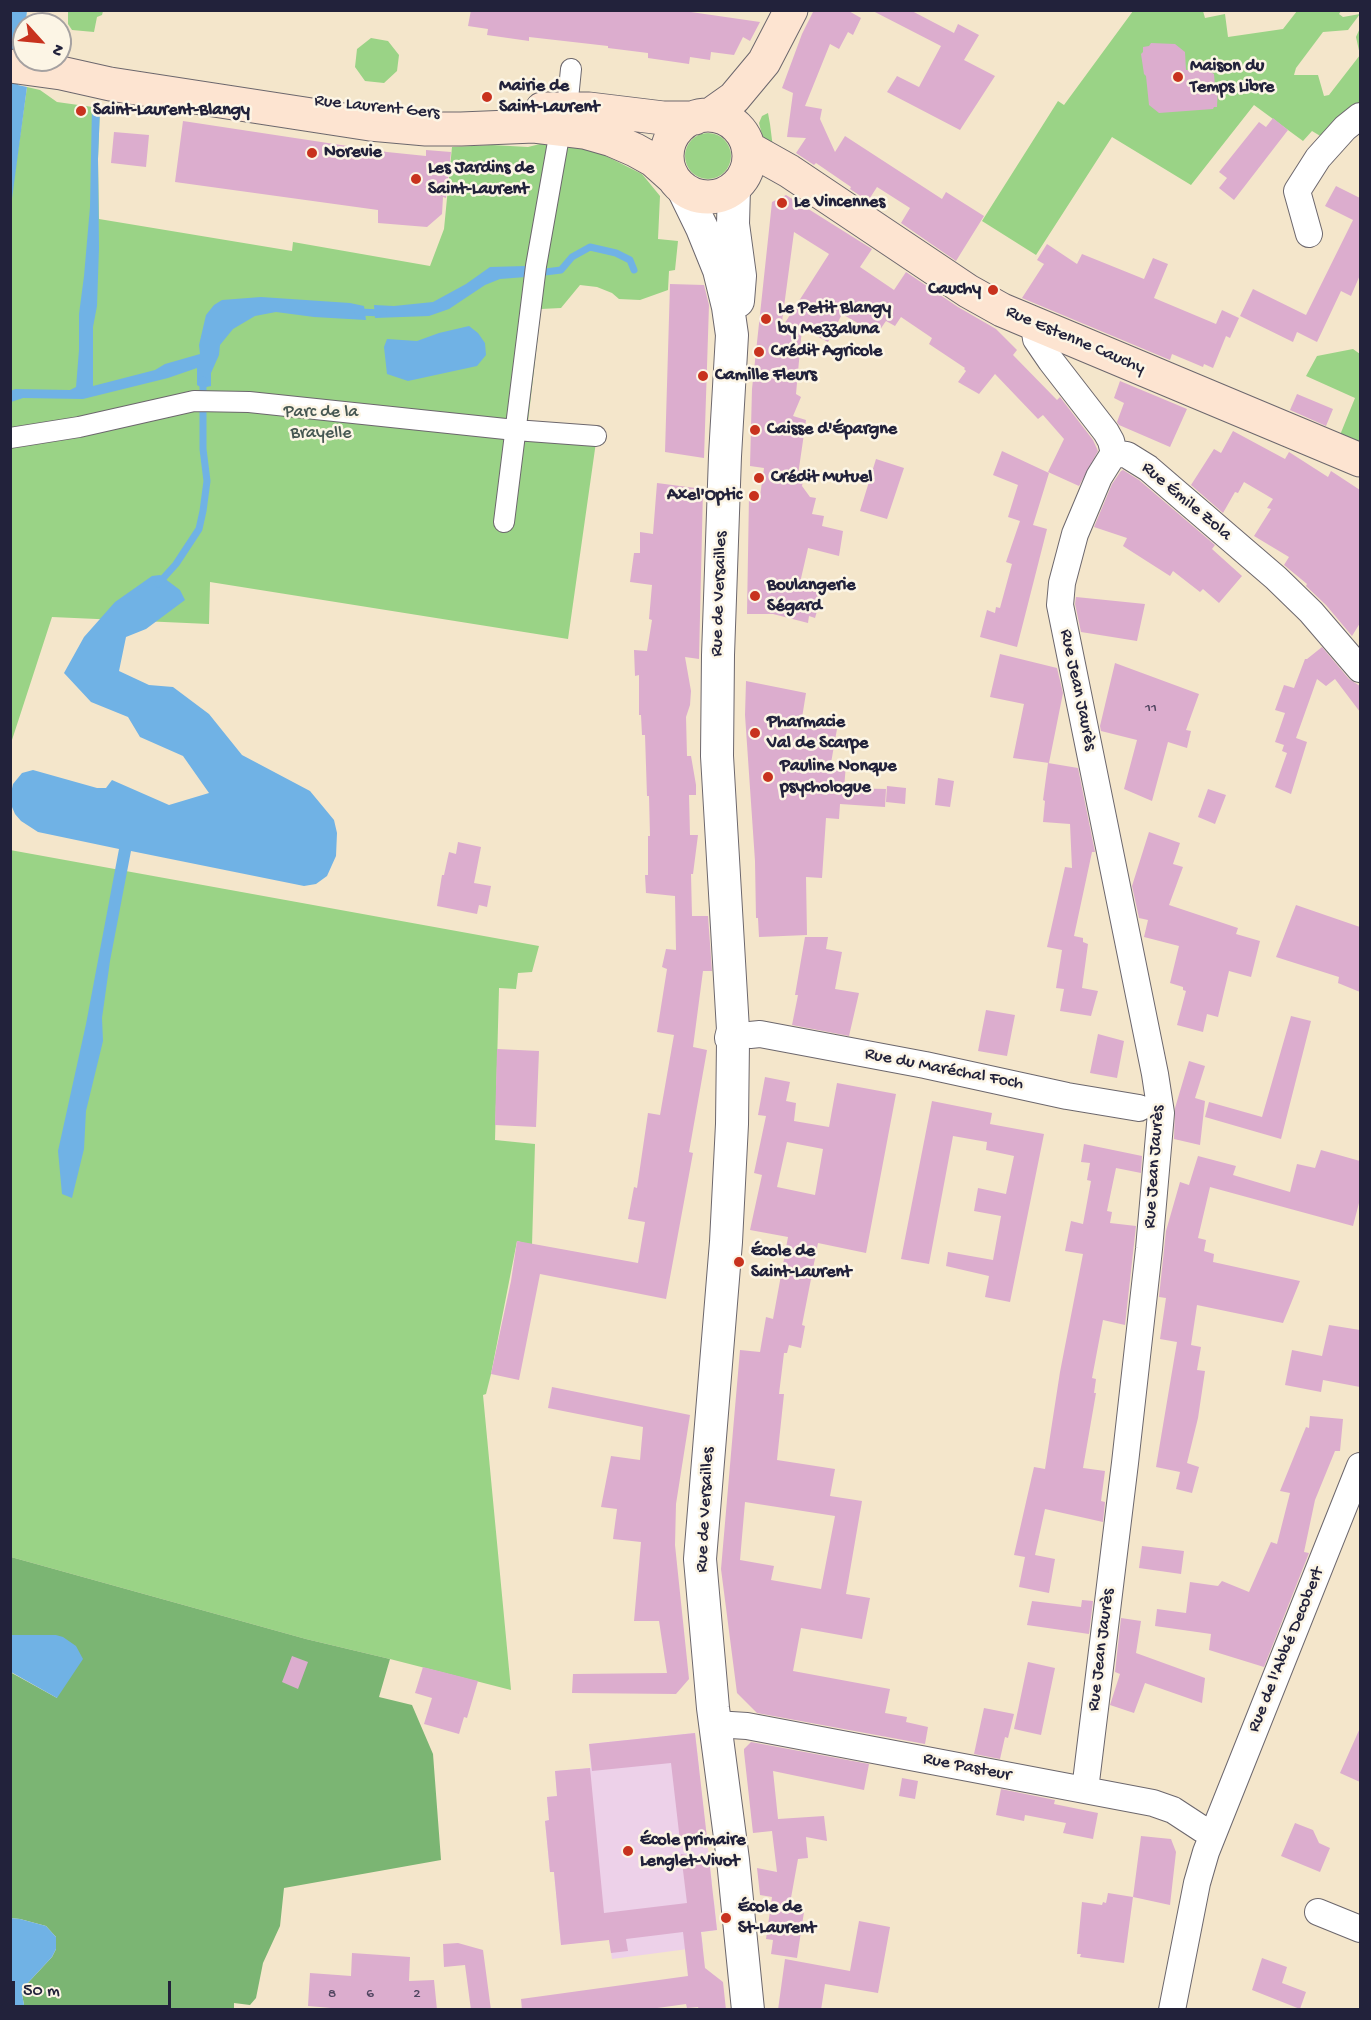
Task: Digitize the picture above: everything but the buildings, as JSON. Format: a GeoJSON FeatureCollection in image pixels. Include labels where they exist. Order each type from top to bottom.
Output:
{"type":"FeatureCollection","features":[{"type":"Feature","properties":{"kind":"main road"},"geometry":{"type":"LineString","coordinates":[[764,62],[747,146],[748,164],[736,185],[724,194],[709,197],[698,196],[678,183],[667,162],[669,142],[677,129],[734,98],[764,62],[790,10]]}},
{"type":"Feature","properties":{"kind":"main road","name":"Rue Laurent Gers"},"geometry":{"type":"LineString","coordinates":[[10,66],[58,72],[110,84],[370,124],[426,129],[528,126],[564,119],[702,117]]}},
{"type":"Feature","properties":{"kind":"main road"},"geometry":{"type":"LineString","coordinates":[[702,117],[721,117],[734,125],[742,133],[747,146]]}},
{"type":"Feature","properties":{"kind":"main road","name":"Rue Laurent Gers"},"geometry":{"type":"LineString","coordinates":[[564,119],[584,132],[624,145],[653,160],[678,183]]}},
{"type":"Feature","properties":{"kind":"main road","name":"Rue Estenne Cauchy"},"geometry":{"type":"LineString","coordinates":[[747,146],[789,171],[808,186],[968,291],[1002,310],[1360,460]]}},
{"type":"Feature","properties":{"kind":"main road","name":"Rue Estenne Cauchy"},"geometry":{"type":"LineString","coordinates":[[736,185],[753,178],[770,176],[808,186]]}},
{"type":"Feature","properties":{"kind":"street"},"geometry":{"type":"LineString","coordinates":[[504,522],[536,274],[571,69]]}},
{"type":"Feature","properties":{"kind":"street"},"geometry":{"type":"LineString","coordinates":[[1309,234],[1297,191],[1318,158],[1345,128],[1360,116]]}},
{"type":"Feature","properties":{"kind":"street","name":"Rue de Versailles"},"geometry":{"type":"LineString","coordinates":[[678,183],[702,228],[719,270],[732,335],[725,456],[717,733],[727,908],[739,1030],[732,1081],[726,1242],[700,1559],[715,1724],[733,1860],[748,2010]]}},
{"type":"Feature","properties":{"kind":"street"},"geometry":{"type":"LineString","coordinates":[[732,335],[740,276],[733,224],[736,185]]}},
{"type":"Feature","properties":{"kind":"street"},"geometry":{"type":"LineString","coordinates":[[1034,324],[1036,339],[1056,369],[1106,432],[1114,453]]}},
{"type":"Feature","properties":{"kind":"street"},"geometry":{"type":"LineString","coordinates":[[10,438],[79,427],[194,401],[249,402],[515,430],[596,436]]}},
{"type":"Feature","properties":{"kind":"street","name":"Rue Émile Zola"},"geometry":{"type":"LineString","coordinates":[[1114,453],[1128,455],[1148,468],[1276,578],[1311,612],[1360,669]]}},
{"type":"Feature","properties":{"kind":"street","name":"Rue Jean Jaurès"},"geometry":{"type":"LineString","coordinates":[[1085,1790],[1128,1439],[1161,1113],[1060,605],[1062,583],[1075,534],[1099,477],[1114,453]]}},
{"type":"Feature","properties":{"kind":"street","name":"Rue du Maréchal Foch"},"geometry":{"type":"LineString","coordinates":[[739,1030],[925,1065],[1067,1096],[1139,1108]]}},
{"type":"Feature","properties":{"kind":"street","name":"Rue de l'Abbé Decobert"},"geometry":{"type":"LineString","coordinates":[[1172,2010],[1197,1883],[1213,1833],[1360,1466]]}},
{"type":"Feature","properties":{"kind":"street","name":"Rue Pasteur"},"geometry":{"type":"LineString","coordinates":[[715,1724],[747,1726],[1164,1807],[1183,1815],[1202,1829],[1213,1833]]}},
{"type":"Feature","properties":{"kind":"street"},"geometry":{"type":"LineString","coordinates":[[1318,1912],[1360,1929]]}},
{"type":"Feature","properties":{"kind":"shaded area","name":"École primaire Lenglet-Vivot"},"geometry":{"type":"Polygon","coordinates":[[[695,1733],[699,1768],[679,1770],[700,1780],[712,1883],[692,1885],[714,1901],[717,1930],[701,1932],[703,1947],[612,1959],[609,1939],[561,1945],[554,1872],[550,1872],[545,1821],[549,1820],[547,1797],[583,1793],[557,1793],[555,1771],[591,1768],[589,1744],[695,1733]]]}},
{"type":"Feature","properties":{"kind":"green space"},"geometry":{"type":"Polygon","coordinates":[[[69,10],[103,11],[102,15],[97,17],[94,32],[72,30],[72,12],[68,12],[69,10]]]}},
{"type":"Feature","properties":{"kind":"green space"},"geometry":{"type":"Polygon","coordinates":[[[1133,11],[1203,11],[1205,18],[1225,14],[1228,37],[1283,29],[1297,11],[1341,11],[1339,14],[1343,17],[1360,14],[1348,30],[1323,32],[1296,68],[1294,75],[1318,75],[1324,96],[1329,95],[1360,55],[1360,107],[1327,140],[1312,131],[1303,141],[1254,105],[1191,185],[1112,137],[1036,255],[982,221],[1058,101],[1064,105],[1133,11]]]}},
{"type":"Feature","properties":{"kind":"green space"},"geometry":{"type":"Polygon","coordinates":[[[1360,28],[1360,55],[1356,37],[1360,28]]]}},
{"type":"Feature","properties":{"kind":"green space"},"geometry":{"type":"Polygon","coordinates":[[[371,38],[388,41],[399,55],[397,71],[384,83],[365,81],[355,67],[357,49],[371,38]]]}},
{"type":"Feature","properties":{"kind":"green space","name":"Parc de la Brayelle"},"geometry":{"type":"Polygon","coordinates":[[[27,87],[40,90],[57,102],[100,108],[99,219],[292,251],[293,242],[430,266],[444,229],[452,147],[492,145],[528,147],[552,141],[604,155],[642,174],[660,196],[658,239],[678,241],[675,270],[669,271],[668,290],[640,300],[619,299],[612,293],[597,287],[580,285],[561,308],[541,309],[528,422],[596,442],[568,639],[210,582],[209,624],[52,617],[11,743],[10,206],[27,87]]]}},
{"type":"Feature","properties":{"kind":"green space"},"geometry":{"type":"Polygon","coordinates":[[[768,113],[773,148],[763,139],[759,123],[762,116],[768,113]]]}},
{"type":"Feature","properties":{"kind":"green space"},"geometry":{"type":"Polygon","coordinates":[[[708,133],[724,140],[731,156],[724,172],[708,179],[692,172],[685,156],[692,140],[708,133]]]}},
{"type":"Feature","properties":{"kind":"green space"},"geometry":{"type":"Polygon","coordinates":[[[1353,349],[1360,354],[1360,443],[1340,435],[1355,398],[1306,376],[1317,356],[1353,349]]]}},
{"type":"Feature","properties":{"kind":"green space"},"geometry":{"type":"Polygon","coordinates":[[[10,850],[539,946],[532,972],[518,973],[516,989],[499,988],[495,1140],[535,1144],[532,1245],[517,1241],[491,1374],[486,1394],[483,1395],[511,1690],[306,1639],[11,1557],[10,850]]]}},
{"type":"Feature","properties":{"kind":"green space"},"geometry":{"type":"Polygon","coordinates":[[[11,1557],[306,1639],[390,1659],[379,1697],[412,1705],[433,1754],[441,1860],[284,1888],[280,1926],[263,1963],[256,1998],[250,2005],[234,2003],[234,2010],[28,2009],[24,2005],[22,1994],[25,1986],[52,1957],[56,1949],[56,1937],[46,1926],[11,1918],[10,1672],[57,1698],[56,1635],[11,1635],[11,1557]]]}},
{"type":"Feature","properties":{"kind":"water"},"geometry":{"type":"Polygon","coordinates":[[[11,11],[27,11],[12,12],[12,72],[20,72],[18,85],[27,87],[11,206],[11,11]]]}},
{"type":"Feature","properties":{"kind":"water"},"geometry":{"type":"Polygon","coordinates":[[[92,106],[100,108],[99,248],[97,306],[93,327],[93,386],[155,370],[165,364],[200,354],[199,345],[206,315],[214,305],[222,300],[261,297],[350,303],[364,306],[366,320],[276,312],[255,316],[233,329],[220,345],[219,355],[211,373],[211,386],[202,388],[197,385],[197,368],[168,378],[83,399],[23,398],[11,402],[11,391],[15,389],[70,390],[76,387],[79,314],[90,207],[92,106]]]}},
{"type":"Feature","properties":{"kind":"water"},"geometry":{"type":"Polygon","coordinates":[[[525,266],[526,277],[500,279],[485,285],[449,309],[429,316],[375,318],[374,305],[394,306],[433,302],[466,284],[490,267],[525,266]]]}},
{"type":"Feature","properties":{"kind":"water"},"geometry":{"type":"Polygon","coordinates":[[[469,326],[485,343],[486,355],[477,366],[408,381],[387,374],[384,347],[387,339],[417,341],[469,326]]]}},
{"type":"Feature","properties":{"kind":"water"},"geometry":{"type":"Polygon","coordinates":[[[160,575],[180,590],[185,600],[146,629],[126,637],[119,671],[149,685],[173,687],[209,714],[242,755],[310,791],[334,820],[337,833],[336,856],[327,876],[316,884],[304,886],[131,851],[110,961],[102,1018],[103,1041],[86,1111],[84,1149],[72,1198],[62,1194],[58,1151],[86,1024],[119,849],[38,832],[21,821],[15,814],[11,793],[13,784],[22,773],[33,770],[97,788],[106,788],[112,780],[169,805],[209,793],[183,756],[140,737],[128,717],[91,702],[64,673],[84,637],[115,602],[152,576],[160,575]]]}},
{"type":"Feature","properties":{"kind":"water"},"geometry":{"type":"Polygon","coordinates":[[[11,1635],[56,1635],[76,1646],[83,1659],[57,1698],[11,1672],[11,1635]]]}},
{"type":"Feature","properties":{"kind":"water"},"geometry":{"type":"Polygon","coordinates":[[[11,1918],[46,1926],[56,1937],[56,1949],[52,1957],[25,1986],[22,1994],[24,2005],[28,2009],[11,2009],[11,1918]]]}},
{"type":"Feature","properties":{"kind":"waterway"},"geometry":{"type":"LineString","coordinates":[[537,273],[561,270],[572,257],[590,247],[616,253],[630,260],[634,270]]}},
{"type":"Feature","properties":{"kind":"waterway"},"geometry":{"type":"LineString","coordinates":[[358,312],[383,313]]}},
{"type":"Feature","properties":{"kind":"waterway"},"geometry":{"type":"LineString","coordinates":[[158,584],[176,564],[199,529],[203,511],[207,481],[203,449],[203,380]]}},
{"type":"Feature","properties":{"kind":"place","name":"Maison du Temps Libre"},"geometry":{"type":"Point","coordinates":[1178,77]}},
{"type":"Feature","properties":{"kind":"place","name":"Mairie de Saint-Laurent"},"geometry":{"type":"Point","coordinates":[487,97]}},
{"type":"Feature","properties":{"kind":"place","name":"Saint-Laurent-Blangy"},"geometry":{"type":"Point","coordinates":[81,111]}},
{"type":"Feature","properties":{"kind":"place","name":"Norevie"},"geometry":{"type":"Point","coordinates":[312,153]}},
{"type":"Feature","properties":{"kind":"place","name":"Les Jardins de Saint-Laurent"},"geometry":{"type":"Point","coordinates":[416,179]}},
{"type":"Feature","properties":{"kind":"place","name":"Le Vincennes"},"geometry":{"type":"Point","coordinates":[782,203]}},
{"type":"Feature","properties":{"kind":"place","name":"Cauchy"},"geometry":{"type":"Point","coordinates":[993,290]}},
{"type":"Feature","properties":{"kind":"place","name":"Le Petit Blangy by Mezzaluna"},"geometry":{"type":"Point","coordinates":[766,319]}},
{"type":"Feature","properties":{"kind":"place","name":"Crédit Agricole"},"geometry":{"type":"Point","coordinates":[759,352]}},
{"type":"Feature","properties":{"kind":"place","name":"Camille Fleurs"},"geometry":{"type":"Point","coordinates":[703,376]}},
{"type":"Feature","properties":{"kind":"place","name":"Caisse d'Épargne"},"geometry":{"type":"Point","coordinates":[755,430]}},
{"type":"Feature","properties":{"kind":"place","name":"Crédit Mutuel"},"geometry":{"type":"Point","coordinates":[759,478]}},
{"type":"Feature","properties":{"kind":"place","name":"Axel'Optic"},"geometry":{"type":"Point","coordinates":[754,496]}},
{"type":"Feature","properties":{"kind":"place","name":"Boulangerie Ségard"},"geometry":{"type":"Point","coordinates":[755,596]}},
{"type":"Feature","properties":{"kind":"place","name":"Pharmacie Val de Scarpe"},"geometry":{"type":"Point","coordinates":[755,733]}},
{"type":"Feature","properties":{"kind":"place","name":"Pauline Nonque psychologue"},"geometry":{"type":"Point","coordinates":[768,777]}},
{"type":"Feature","properties":{"kind":"place","name":"École de Saint-Laurent"},"geometry":{"type":"Point","coordinates":[739,1262]}},
{"type":"Feature","properties":{"kind":"place","name":"École primaire Lenglet-Vivot"},"geometry":{"type":"Point","coordinates":[628,1851]}},
{"type":"Feature","properties":{"kind":"place","name":"École de St-Laurent"},"geometry":{"type":"Point","coordinates":[726,1918]}}]}
